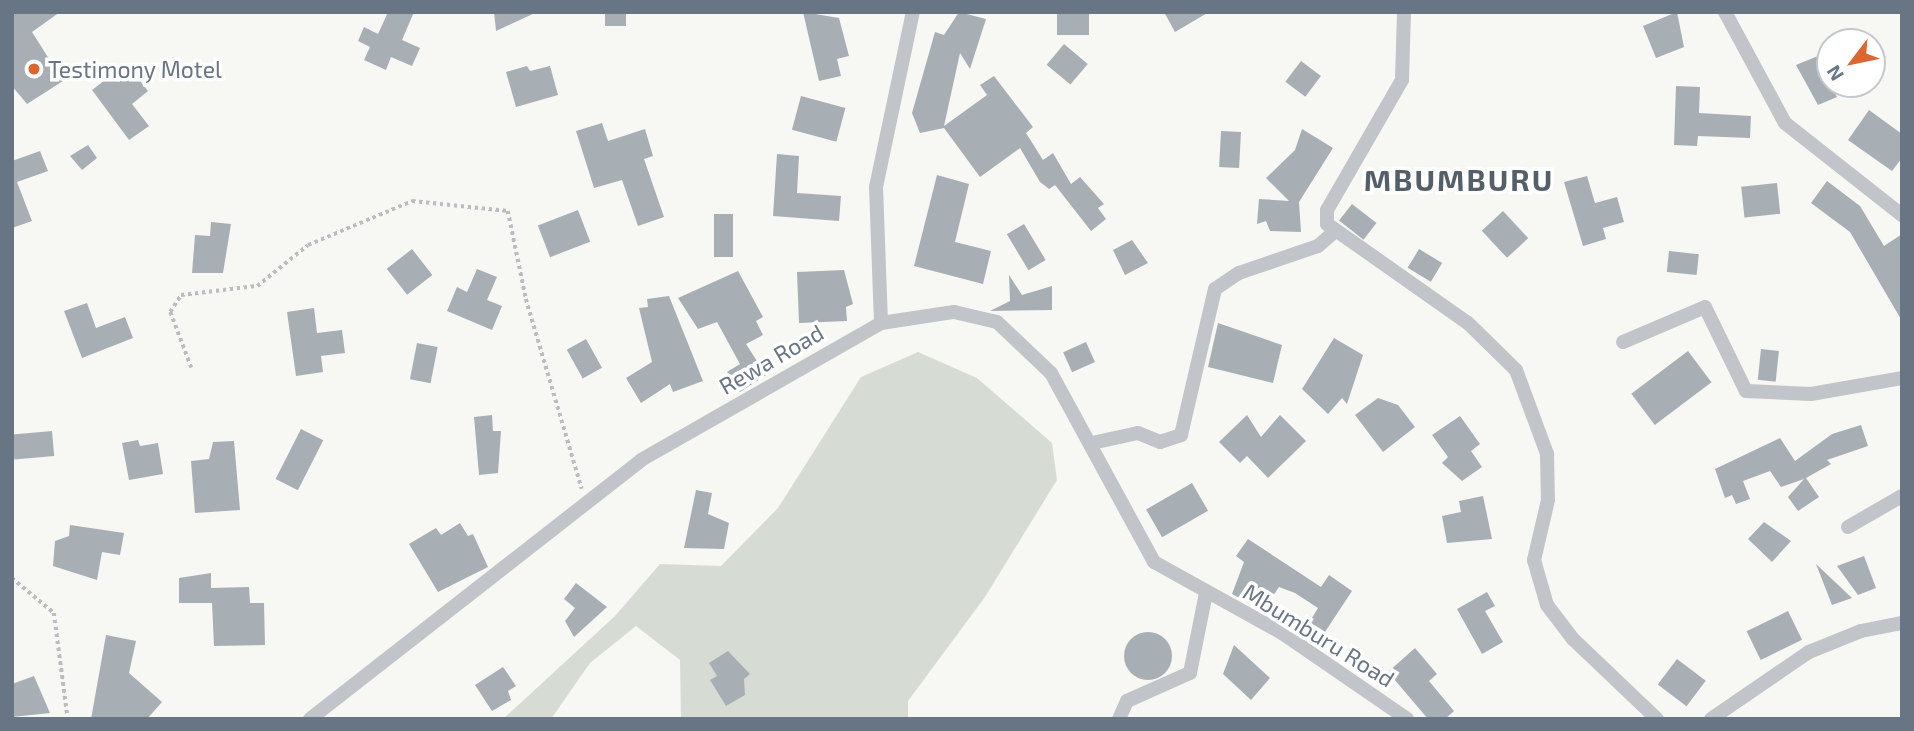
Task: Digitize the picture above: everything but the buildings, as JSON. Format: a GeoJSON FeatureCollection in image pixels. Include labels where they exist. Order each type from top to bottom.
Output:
{"type":"FeatureCollection","features":[{"type":"Feature","properties":{"kind":"street"},"geometry":{"type":"LineString","coordinates":[[1404,12],[1402,80],[1326,210],[1334,232],[1468,323],[1516,370],[1547,454],[1548,500],[1534,560],[1547,605],[1573,639],[1657,719]]}},
{"type":"Feature","properties":{"kind":"street"},"geometry":{"type":"LineString","coordinates":[[1725,12],[1785,123],[1902,215]]}},
{"type":"Feature","properties":{"kind":"street"},"geometry":{"type":"LineString","coordinates":[[881,323],[876,187],[906,15]]}},
{"type":"Feature","properties":{"kind":"street"},"geometry":{"type":"LineString","coordinates":[[1092,443],[1138,433],[1160,442],[1181,435],[1215,289],[1238,273],[1318,246],[1334,232]]}},
{"type":"Feature","properties":{"kind":"street"},"geometry":{"type":"LineString","coordinates":[[1623,342],[1705,307],[1746,391],[1811,394],[1902,378]]}},
{"type":"Feature","properties":{"kind":"street","name":"Rewa Road"},"geometry":{"type":"LineString","coordinates":[[310,719],[486,587],[585,501],[641,460],[881,323],[954,312],[997,322],[1051,373],[1092,443],[1154,562],[1206,593]]}},
{"type":"Feature","properties":{"kind":"street"},"geometry":{"type":"LineString","coordinates":[[1848,527],[1902,496]]}},
{"type":"Feature","properties":{"kind":"street"},"geometry":{"type":"LineString","coordinates":[[1119,719],[1127,701],[1190,673],[1206,593]]}},
{"type":"Feature","properties":{"kind":"street","name":"Mbumburu Road"},"geometry":{"type":"LineString","coordinates":[[1206,593],[1294,640],[1407,719]]}},
{"type":"Feature","properties":{"kind":"street"},"geometry":{"type":"LineString","coordinates":[[1712,719],[1809,652],[1861,631],[1902,624]]}},
{"type":"Feature","properties":{"kind":"path"},"geometry":{"type":"LineString","coordinates":[[191,368],[170,312],[181,295],[257,286],[308,245],[412,201],[508,211],[526,299],[585,501]]}},
{"type":"Feature","properties":{"kind":"path"},"geometry":{"type":"LineString","coordinates":[[12,578],[54,613],[68,719]]}},
{"type":"Feature","properties":{"kind":"shaded area"},"geometry":{"type":"Polygon","coordinates":[[[918,352],[977,378],[1052,443],[1057,480],[985,597],[908,701],[908,719],[681,719],[680,660],[636,626],[590,663],[551,719],[503,719],[615,616],[660,564],[721,566],[778,508],[861,377],[918,352]]]}},
{"type":"Feature","properties":{"kind":"place","name":"Testimony Motel"},"geometry":{"type":"Point","coordinates":[34,69]}},
{"type":"Feature","properties":{"kind":"district","name":"MBUMBURU"},"geometry":{"type":"Point","coordinates":[1459,179]}}]}
